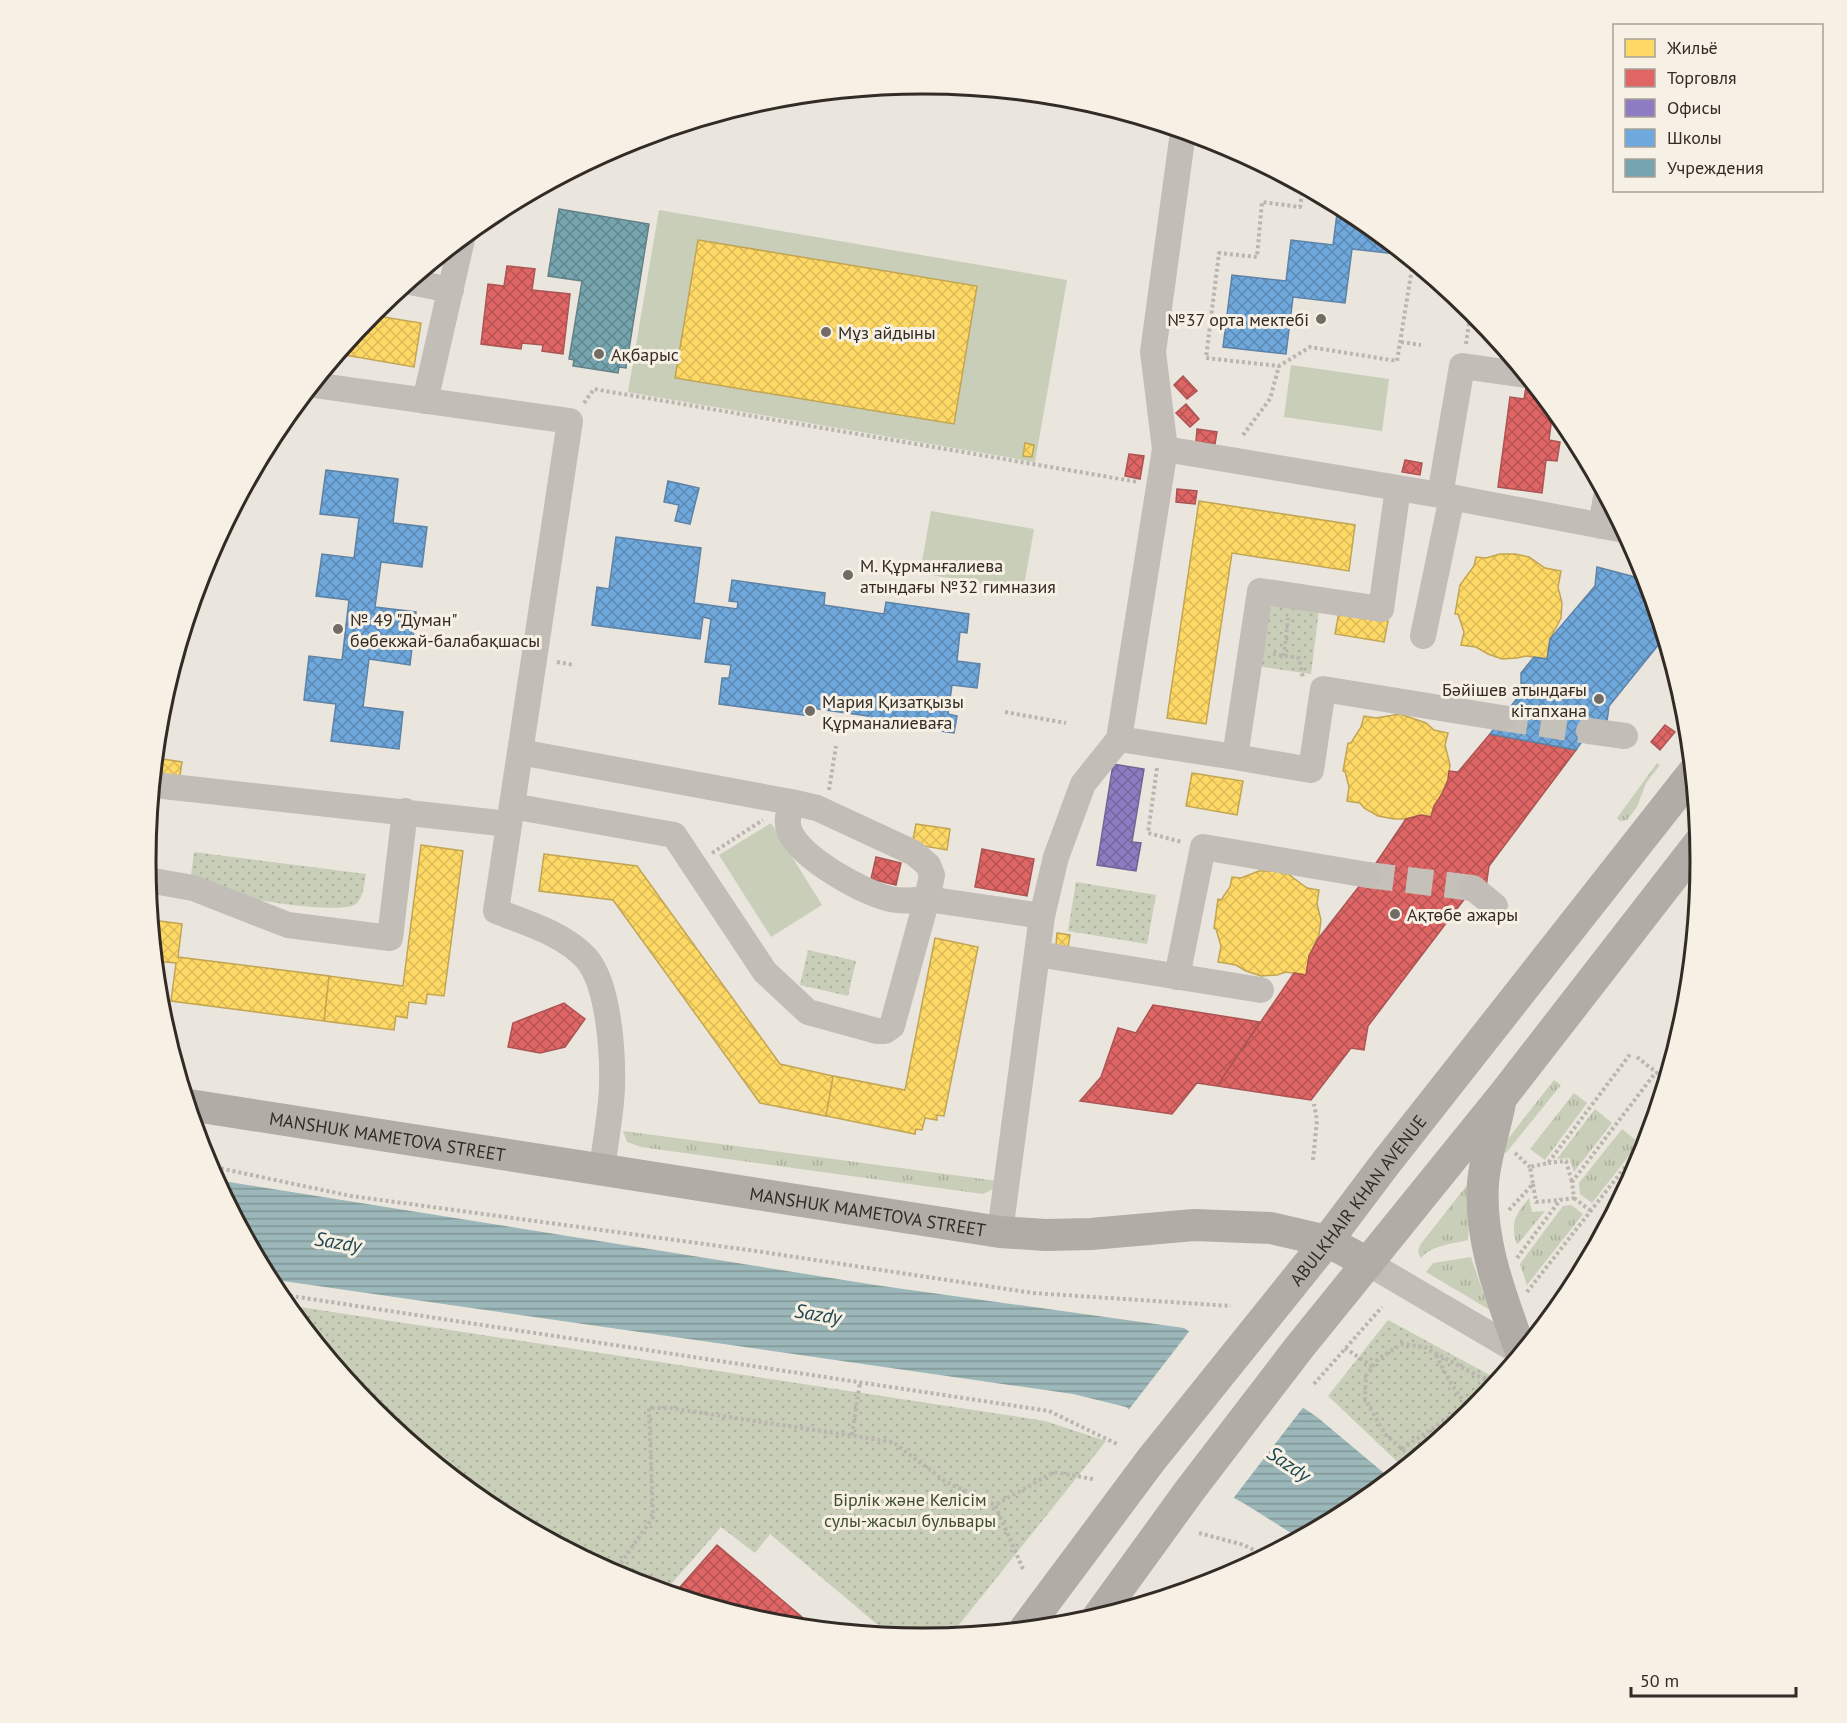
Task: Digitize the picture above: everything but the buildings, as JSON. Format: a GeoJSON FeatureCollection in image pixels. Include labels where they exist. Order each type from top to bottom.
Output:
{"type":"FeatureCollection","features":[{"type":"Feature","properties":{"kind":"main road","name":"ABULKHAIR KHAN AVENUE"},"geometry":{"type":"LineString","coordinates":[[1031,1621],[1151,1460],[1327,1241],[1686,782]]}},
{"type":"Feature","properties":{"kind":"main road"},"geometry":{"type":"LineString","coordinates":[[1639,843],[1674,874]]}},
{"type":"Feature","properties":{"kind":"main road"},"geometry":{"type":"LineString","coordinates":[[1106,1606],[1190,1490],[1288,1362],[1501,1098],[1690,854]]}},
{"type":"Feature","properties":{"kind":"main road"},"geometry":{"type":"LineString","coordinates":[[1495,1025],[1535,1054]]}},
{"type":"Feature","properties":{"kind":"main road"},"geometry":{"type":"LineString","coordinates":[[1501,1098],[1483,1182],[1483,1218],[1491,1263],[1518,1344]]}},
{"type":"Feature","properties":{"kind":"main road","name":"MANSHUK MAMETOVA STREET"},"geometry":{"type":"LineString","coordinates":[[196,1106],[1000,1232],[1068,1235],[1194,1225],[1271,1228],[1327,1241],[1368,1263]]}},
{"type":"Feature","properties":{"kind":"street"},"geometry":{"type":"LineString","coordinates":[[1000,1232],[1042,916],[1056,857],[1083,784],[1119,739],[1165,449],[1153,352],[1182,140]]}},
{"type":"Feature","properties":{"kind":"street"},"geometry":{"type":"LineString","coordinates":[[425,401],[459,251]]}},
{"type":"Feature","properties":{"kind":"street"},"geometry":{"type":"LineString","coordinates":[[419,284],[451,290]]}},
{"type":"Feature","properties":{"kind":"street"},"geometry":{"type":"LineString","coordinates":[[1423,636],[1446,496],[1462,366],[1514,373]]}},
{"type":"Feature","properties":{"kind":"street"},"geometry":{"type":"LineString","coordinates":[[322,386],[570,421],[496,910],[545,931],[567,943],[586,958],[604,997],[612,1087],[602,1170]]}},
{"type":"Feature","properties":{"kind":"street"},"geometry":{"type":"LineString","coordinates":[[1165,449],[1446,496],[1612,528]]}},
{"type":"Feature","properties":{"kind":"street"},"geometry":{"type":"LineString","coordinates":[[1236,757],[1260,591],[1381,609],[1398,488]]}},
{"type":"Feature","properties":{"kind":"street"},"geometry":{"type":"LineString","coordinates":[[1119,739],[1311,770],[1323,689],[1502,718]]}},
{"type":"Feature","properties":{"kind":"street"},"geometry":{"type":"LineString","coordinates":[[1589,731],[1625,736]]}},
{"type":"Feature","properties":{"kind":"street"},"geometry":{"type":"LineString","coordinates":[[161,786],[405,811],[510,815],[674,835],[765,972],[804,1009],[877,1031],[885,1031],[892,1026],[932,875],[922,859],[914,853],[825,812],[791,802],[520,752]]}},
{"type":"Feature","properties":{"kind":"street"},"geometry":{"type":"LineString","coordinates":[[791,802],[788,817],[789,830],[803,848],[847,882],[891,900],[927,899],[1042,916]]}},
{"type":"Feature","properties":{"kind":"street"},"geometry":{"type":"LineString","coordinates":[[157,882],[193,888],[288,925],[390,938],[405,811]]}},
{"type":"Feature","properties":{"kind":"street"},"geometry":{"type":"LineString","coordinates":[[1177,977],[1203,848],[1368,875]]}},
{"type":"Feature","properties":{"kind":"street"},"geometry":{"type":"LineString","coordinates":[[1473,888],[1494,906]]}},
{"type":"Feature","properties":{"kind":"street"},"geometry":{"type":"LineString","coordinates":[[1037,954],[1261,990]]}},
{"type":"Feature","properties":{"kind":"street","name":"MANSHUK MAMETOVA STREET"},"geometry":{"type":"LineString","coordinates":[[1368,1263],[1515,1349]]}},
{"type":"Feature","properties":{"kind":"path"},"geometry":{"type":"LineString","coordinates":[[1302,194],[1300,207],[1262,202],[1257,257],[1219,253],[1206,358],[1279,366],[1310,347],[1398,361],[1412,271]]}},
{"type":"Feature","properties":{"kind":"path"},"geometry":{"type":"LineString","coordinates":[[1462,366],[1469,322]]}},
{"type":"Feature","properties":{"kind":"path"},"geometry":{"type":"LineString","coordinates":[[1401,342],[1421,345]]}},
{"type":"Feature","properties":{"kind":"path"},"geometry":{"type":"LineString","coordinates":[[1243,435],[1270,399],[1279,366]]}},
{"type":"Feature","properties":{"kind":"path"},"geometry":{"type":"LineString","coordinates":[[570,421],[594,389],[1160,486]]}},
{"type":"Feature","properties":{"kind":"path"},"geometry":{"type":"LineString","coordinates":[[1284,656],[1290,596]]}},
{"type":"Feature","properties":{"kind":"path"},"geometry":{"type":"LineString","coordinates":[[1251,650],[1299,658],[1304,683],[1323,689]]}},
{"type":"Feature","properties":{"kind":"path"},"geometry":{"type":"LineString","coordinates":[[548,661],[574,665]]}},
{"type":"Feature","properties":{"kind":"path"},"geometry":{"type":"LineString","coordinates":[[1005,712],[1066,723]]}},
{"type":"Feature","properties":{"kind":"path"},"geometry":{"type":"LineString","coordinates":[[1161,745],[1148,833],[1203,848]]}},
{"type":"Feature","properties":{"kind":"path"},"geometry":{"type":"LineString","coordinates":[[825,812],[836,746]]}},
{"type":"Feature","properties":{"kind":"path"},"geometry":{"type":"LineString","coordinates":[[693,865],[791,802]]}},
{"type":"Feature","properties":{"kind":"path"},"geometry":{"type":"LineString","coordinates":[[1548,1163],[1631,1053]]}},
{"type":"Feature","properties":{"kind":"path"},"geometry":{"type":"LineString","coordinates":[[1637,1057],[1660,1075]]}},
{"type":"Feature","properties":{"kind":"path"},"geometry":{"type":"LineString","coordinates":[[1572,1182],[1656,1072]]}},
{"type":"Feature","properties":{"kind":"path"},"geometry":{"type":"LineString","coordinates":[[1313,1160],[1317,1120],[1314,1104]]}},
{"type":"Feature","properties":{"kind":"path"},"geometry":{"type":"LineString","coordinates":[[1515,1153],[1530,1167],[1536,1202],[1574,1198]]}},
{"type":"Feature","properties":{"kind":"path"},"geometry":{"type":"LineString","coordinates":[[1530,1167],[1566,1161],[1574,1198],[1591,1211]]}},
{"type":"Feature","properties":{"kind":"path"},"geometry":{"type":"LineString","coordinates":[[1525,1295],[1628,1163]]}},
{"type":"Feature","properties":{"kind":"path"},"geometry":{"type":"LineString","coordinates":[[221,1169],[351,1196],[756,1251],[1033,1293],[1232,1306]]}},
{"type":"Feature","properties":{"kind":"path"},"geometry":{"type":"LineString","coordinates":[[1508,1211],[1533,1184]]}},
{"type":"Feature","properties":{"kind":"path"},"geometry":{"type":"LineString","coordinates":[[1514,1261],[1560,1200]]}},
{"type":"Feature","properties":{"kind":"path"},"geometry":{"type":"LineString","coordinates":[[292,1296],[1049,1411],[1119,1445]]}},
{"type":"Feature","properties":{"kind":"path"},"geometry":{"type":"LineString","coordinates":[[1314,1384],[1382,1307]]}},
{"type":"Feature","properties":{"kind":"path"},"geometry":{"type":"LineString","coordinates":[[1408,1455],[1384,1434],[1365,1400],[1366,1376],[1378,1359],[1402,1344],[1424,1347],[1487,1381]]}},
{"type":"Feature","properties":{"kind":"path"},"geometry":{"type":"LineString","coordinates":[[1345,1348],[1373,1367]]}},
{"type":"Feature","properties":{"kind":"path"},"geometry":{"type":"LineString","coordinates":[[1436,1353],[1449,1382],[1466,1404]]}},
{"type":"Feature","properties":{"kind":"path"},"geometry":{"type":"LineString","coordinates":[[852,1435],[860,1382]]}},
{"type":"Feature","properties":{"kind":"path"},"geometry":{"type":"LineString","coordinates":[[619,1565],[653,1516],[649,1408],[670,1408],[893,1442],[946,1482],[994,1505],[1023,1569]]}},
{"type":"Feature","properties":{"kind":"path"},"geometry":{"type":"LineString","coordinates":[[1402,1449],[1459,1410]]}},
{"type":"Feature","properties":{"kind":"path"},"geometry":{"type":"LineString","coordinates":[[994,1505],[1054,1472],[1093,1479]]}},
{"type":"Feature","properties":{"kind":"path"},"geometry":{"type":"LineString","coordinates":[[1199,1533],[1244,1545],[1257,1552]]}},
{"type":"Feature","properties":{"kind":"green space"},"geometry":{"type":"Polygon","coordinates":[[[659,210],[1067,280],[1035,462],[628,392],[659,210]]]}},
{"type":"Feature","properties":{"kind":"green space"},"geometry":{"type":"Polygon","coordinates":[[[1291,365],[1389,379],[1382,431],[1284,417],[1291,365]]]}},
{"type":"Feature","properties":{"kind":"green space"},"geometry":{"type":"Polygon","coordinates":[[[931,511],[1034,529],[1023,591],[920,573],[931,511]]]}},
{"type":"Feature","properties":{"kind":"green space"},"geometry":{"type":"Polygon","coordinates":[[[1266,602],[1319,610],[1311,674],[1257,666],[1266,602]]]}},
{"type":"Feature","properties":{"kind":"green space"},"geometry":{"type":"Polygon","coordinates":[[[1657,763],[1660,765],[1646,783],[1637,807],[1627,820],[1620,821],[1617,818],[1657,763]]]}},
{"type":"Feature","properties":{"kind":"green space"},"geometry":{"type":"Polygon","coordinates":[[[771,823],[822,905],[771,937],[719,855],[771,823]]]}},
{"type":"Feature","properties":{"kind":"green space"},"geometry":{"type":"Polygon","coordinates":[[[194,852],[366,874],[361,898],[356,904],[348,907],[282,904],[236,894],[191,875],[194,852]]]}},
{"type":"Feature","properties":{"kind":"green space"},"geometry":{"type":"Polygon","coordinates":[[[1076,882],[1156,895],[1147,944],[1068,931],[1076,882]]]}},
{"type":"Feature","properties":{"kind":"green space"},"geometry":{"type":"Polygon","coordinates":[[[808,950],[856,961],[848,996],[800,985],[808,950]]]}},
{"type":"Feature","properties":{"kind":"green space"},"geometry":{"type":"Polygon","coordinates":[[[1554,1080],[1561,1085],[1506,1153],[1500,1149],[1554,1080]]]}},
{"type":"Feature","properties":{"kind":"green space"},"geometry":{"type":"Polygon","coordinates":[[[1574,1093],[1587,1103],[1545,1160],[1530,1149],[1574,1093]]]}},
{"type":"Feature","properties":{"kind":"green space"},"geometry":{"type":"Polygon","coordinates":[[[1595,1109],[1612,1123],[1574,1172],[1569,1158],[1557,1159],[1595,1109]]]}},
{"type":"Feature","properties":{"kind":"green space"},"geometry":{"type":"Polygon","coordinates":[[[1622,1129],[1637,1141],[1634,1149],[1592,1203],[1580,1194],[1579,1183],[1622,1129]]]}},
{"type":"Feature","properties":{"kind":"green space"},"geometry":{"type":"Polygon","coordinates":[[[623,1131],[998,1181],[993,1189],[983,1194],[641,1147],[627,1142],[623,1131]]]}},
{"type":"Feature","properties":{"kind":"green space"},"geometry":{"type":"Polygon","coordinates":[[[1471,1180],[1468,1240],[1436,1248],[1421,1258],[1418,1252],[1420,1245],[1471,1180]]]}},
{"type":"Feature","properties":{"kind":"green space"},"geometry":{"type":"Polygon","coordinates":[[[1529,1198],[1532,1212],[1545,1211],[1517,1245],[1515,1220],[1529,1198]]]}},
{"type":"Feature","properties":{"kind":"green space"},"geometry":{"type":"Polygon","coordinates":[[[1571,1205],[1583,1214],[1527,1285],[1520,1264],[1563,1206],[1571,1205]]]}},
{"type":"Feature","properties":{"kind":"green space"},"geometry":{"type":"Polygon","coordinates":[[[1471,1257],[1483,1292],[1495,1313],[1426,1272],[1433,1263],[1471,1257]]]}},
{"type":"Feature","properties":{"kind":"green space","name":"Бірлік және Келісім сулы-жасыл бульвары"},"geometry":{"type":"Polygon","coordinates":[[[300,1307],[1045,1421],[1106,1441],[957,1627],[880,1627],[770,1534],[755,1553],[721,1527],[670,1585],[584,1549],[540,1526],[497,1499],[418,1438],[381,1404],[347,1367],[300,1307]]]}},
{"type":"Feature","properties":{"kind":"green space"},"geometry":{"type":"Polygon","coordinates":[[[1388,1320],[1492,1376],[1466,1404],[1399,1463],[1328,1396],[1388,1320]]]}},
{"type":"Feature","properties":{"kind":"water","name":"Sazdy"},"geometry":{"type":"Polygon","coordinates":[[[227,1182],[875,1285],[1184,1328],[1317,1417],[1385,1474],[1350,1499],[1292,1534],[1219,1490],[1126,1407],[1073,1394],[281,1281],[259,1245],[227,1182]]]}},
{"type":"Feature","properties":{"kind":"pier"},"geometry":{"type":"Polygon","coordinates":[[[1191,1329],[1305,1405],[1232,1500],[1217,1492],[1127,1412],[1191,1329]]]}},
{"type":"Feature","properties":{"kind":"tunnel"},"geometry":{"type":"LineString","coordinates":[[1502,718],[1589,731]]}},
{"type":"Feature","properties":{"kind":"tunnel"},"geometry":{"type":"LineString","coordinates":[[1368,875],[1473,888]]}},
{"type":"Feature","properties":{"kind":"place","name":"№37 орта мектебі"},"geometry":{"type":"Point","coordinates":[1321,319]}},
{"type":"Feature","properties":{"kind":"place","name":"Мұз айдыны"},"geometry":{"type":"Point","coordinates":[826,332]}},
{"type":"Feature","properties":{"kind":"place","name":"Ақбарыс"},"geometry":{"type":"Point","coordinates":[599,354]}},
{"type":"Feature","properties":{"kind":"place","name":"М. Құрманғалиева атындағы №32 гимназия"},"geometry":{"type":"Point","coordinates":[848,575]}},
{"type":"Feature","properties":{"kind":"place","name":"№ 49 \"Думан\" бөбекжай-балабақшасы"},"geometry":{"type":"Point","coordinates":[338,629]}},
{"type":"Feature","properties":{"kind":"place","name":"Бәйішев атындағы кітапхана"},"geometry":{"type":"Point","coordinates":[1599,699]}},
{"type":"Feature","properties":{"kind":"place","name":"Мария Қизатқызы Құрманалиеваға"},"geometry":{"type":"Point","coordinates":[810,711]}},
{"type":"Feature","properties":{"kind":"place","name":"Ақтөбе ажары"},"geometry":{"type":"Point","coordinates":[1395,914]}}]}
